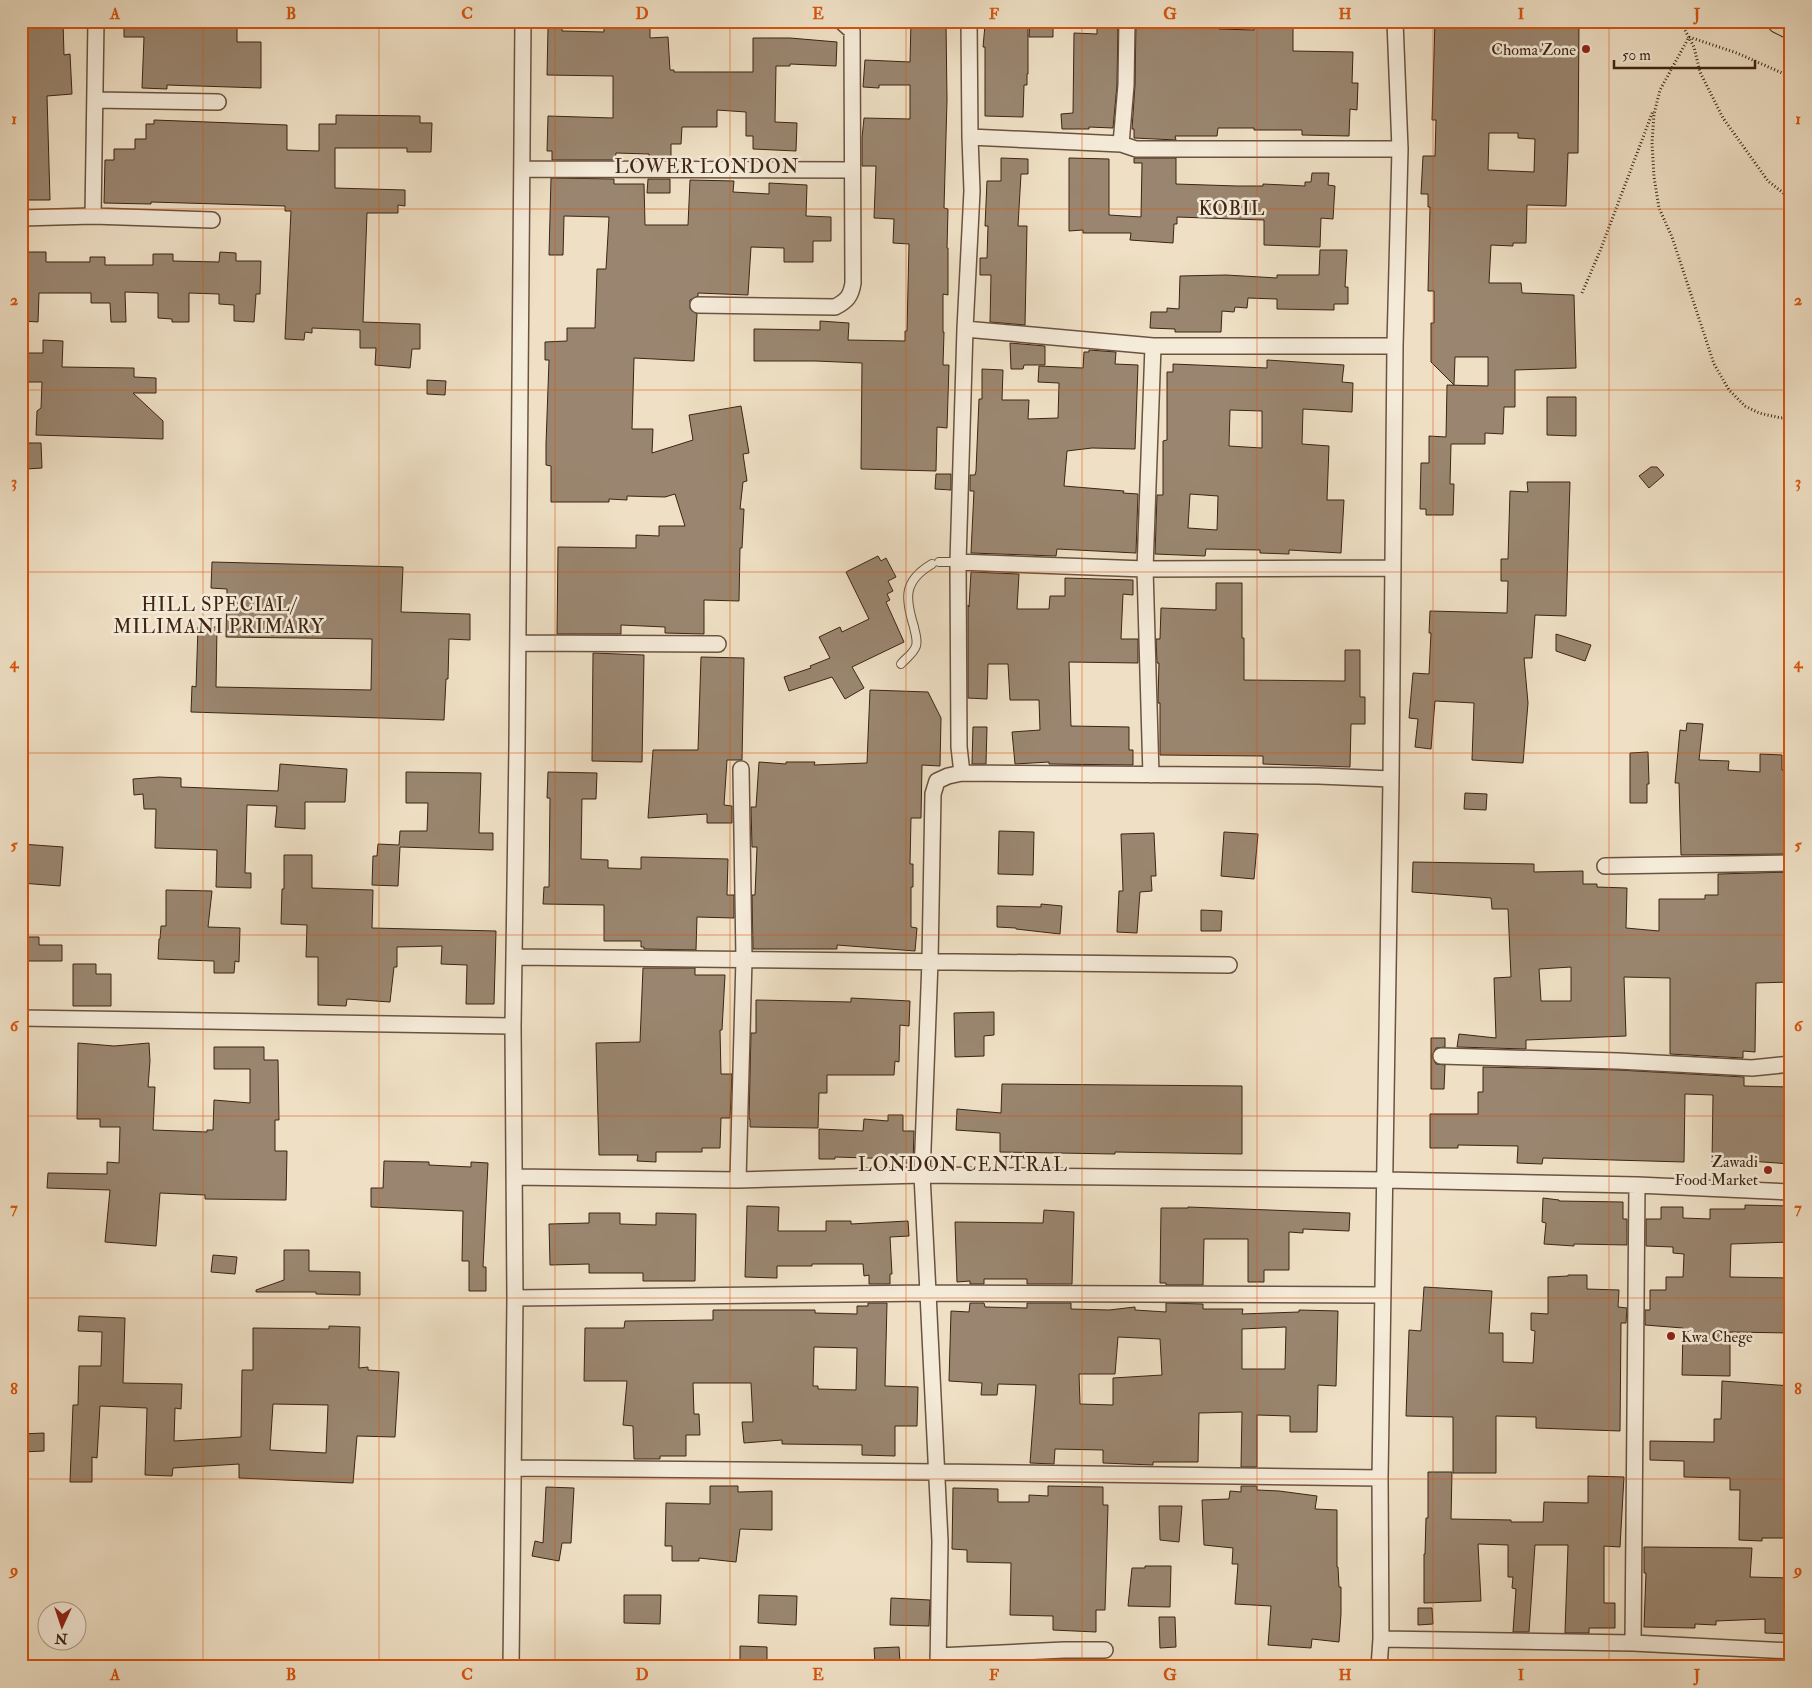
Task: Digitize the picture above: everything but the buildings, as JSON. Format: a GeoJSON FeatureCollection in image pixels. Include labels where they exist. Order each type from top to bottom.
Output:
{"type":"FeatureCollection","features":[{"type":"Feature","properties":{"kind":"main road"},"geometry":{"type":"LineString","coordinates":[[1779,21],[1791,27]]}},
{"type":"Feature","properties":{"kind":"street"},"geometry":{"type":"LineString","coordinates":[[93,216],[96,21]]}},
{"type":"Feature","properties":{"kind":"street"},"geometry":{"type":"LineString","coordinates":[[511,1667],[515,1298],[513,1026],[523,21]]}},
{"type":"Feature","properties":{"kind":"street"},"geometry":{"type":"LineString","coordinates":[[698,305],[835,307],[845,302],[851,295],[853,283],[852,31],[841,21]]}},
{"type":"Feature","properties":{"kind":"street"},"geometry":{"type":"LineString","coordinates":[[962,773],[959,747],[958,562],[964,329],[972,191],[969,21]]}},
{"type":"Feature","properties":{"kind":"street"},"geometry":{"type":"LineString","coordinates":[[1121,144],[1126,85],[1127,21]]}},
{"type":"Feature","properties":{"kind":"street"},"geometry":{"type":"LineString","coordinates":[[1379,1667],[1382,1295],[1391,779],[1395,346],[1400,149],[1395,21]]}},
{"type":"Feature","properties":{"kind":"street"},"geometry":{"type":"LineString","coordinates":[[95,100],[218,102]]}},
{"type":"Feature","properties":{"kind":"street"},"geometry":{"type":"LineString","coordinates":[[970,137],[1121,144],[1136,149],[1400,149]]}},
{"type":"Feature","properties":{"kind":"street"},"geometry":{"type":"LineString","coordinates":[[522,169],[852,170]]}},
{"type":"Feature","properties":{"kind":"street"},"geometry":{"type":"LineString","coordinates":[[21,218],[93,216],[212,220]]}},
{"type":"Feature","properties":{"kind":"street"},"geometry":{"type":"LineString","coordinates":[[964,329],[1153,346],[1395,346]]}},
{"type":"Feature","properties":{"kind":"street"},"geometry":{"type":"LineString","coordinates":[[1151,775],[1145,569],[1153,346]]}},
{"type":"Feature","properties":{"kind":"street"},"geometry":{"type":"LineString","coordinates":[[958,562],[1145,569],[1392,568]]}},
{"type":"Feature","properties":{"kind":"street"},"geometry":{"type":"LineString","coordinates":[[518,643],[718,644]]}},
{"type":"Feature","properties":{"kind":"street"},"geometry":{"type":"LineString","coordinates":[[738,1180],[744,959],[742,768]]}},
{"type":"Feature","properties":{"kind":"street"},"geometry":{"type":"LineString","coordinates":[[1105,1650],[1064,1650],[938,1661],[940,1541],[922,1175],[930,961],[933,794],[937,781],[962,773],[1319,776],[1391,779]]}},
{"type":"Feature","properties":{"kind":"street"},"geometry":{"type":"LineString","coordinates":[[1605,866],[1791,863]]}},
{"type":"Feature","properties":{"kind":"street"},"geometry":{"type":"LineString","coordinates":[[515,957],[1229,965]]}},
{"type":"Feature","properties":{"kind":"street"},"geometry":{"type":"LineString","coordinates":[[21,1018],[513,1026]]}},
{"type":"Feature","properties":{"kind":"street"},"geometry":{"type":"LineString","coordinates":[[1441,1056],[1618,1061],[1752,1068],[1791,1064]]}},
{"type":"Feature","properties":{"kind":"street"},"geometry":{"type":"LineString","coordinates":[[514,1177],[738,1180],[922,1175],[1385,1180],[1637,1185],[1791,1192]]}},
{"type":"Feature","properties":{"kind":"street"},"geometry":{"type":"LineString","coordinates":[[1633,1643],[1637,1185]]}},
{"type":"Feature","properties":{"kind":"street"},"geometry":{"type":"LineString","coordinates":[[515,1298],[928,1293],[1382,1295]]}},
{"type":"Feature","properties":{"kind":"street"},"geometry":{"type":"LineString","coordinates":[[514,1468],[1380,1478]]}},
{"type":"Feature","properties":{"kind":"street"},"geometry":{"type":"LineString","coordinates":[[1380,1639],[1633,1643],[1791,1651]]}},
{"type":"Feature","properties":{"kind":"lane"},"geometry":{"type":"LineString","coordinates":[[901,664],[916,646],[917,638],[908,606],[908,593],[912,583],[922,570],[935,563],[958,562]]}},
{"type":"Feature","properties":{"kind":"path"},"geometry":{"type":"LineString","coordinates":[[1680,21],[1694,47],[1700,72],[1723,118],[1768,181],[1791,200]]}},
{"type":"Feature","properties":{"kind":"path"},"geometry":{"type":"LineString","coordinates":[[1689,38],[1737,53],[1791,77]]}},
{"type":"Feature","properties":{"kind":"path"},"geometry":{"type":"LineString","coordinates":[[1689,38],[1660,90],[1657,104],[1652,143],[1654,177],[1659,208],[1672,237],[1714,364],[1729,390],[1745,406],[1759,413],[1781,418],[1791,417]]}},
{"type":"Feature","properties":{"kind":"path"},"geometry":{"type":"LineString","coordinates":[[1582,293],[1600,252],[1637,149],[1657,104]]}},
{"type":"Feature","properties":{"kind":"place","name":"Choma Zone"},"geometry":{"type":"Point","coordinates":[1586,49]}},
{"type":"Feature","properties":{"kind":"place","name":"Zawadi Food Market"},"geometry":{"type":"Point","coordinates":[1768,1170]}},
{"type":"Feature","properties":{"kind":"place","name":"Kwa Chege"},"geometry":{"type":"Point","coordinates":[1671,1336]}},
{"type":"Feature","properties":{"kind":"district","name":"LOWER LONDON"},"geometry":{"type":"Point","coordinates":[707,166]}},
{"type":"Feature","properties":{"kind":"district","name":"KOBIL"},"geometry":{"type":"Point","coordinates":[1232,208]}},
{"type":"Feature","properties":{"kind":"district","name":"HILL SPECIAL/ MILIMANI PRIMARY"},"geometry":{"type":"Point","coordinates":[219,615]}},
{"type":"Feature","properties":{"kind":"district","name":"LONDON CENTRAL"},"geometry":{"type":"Point","coordinates":[963,1164]}}]}
